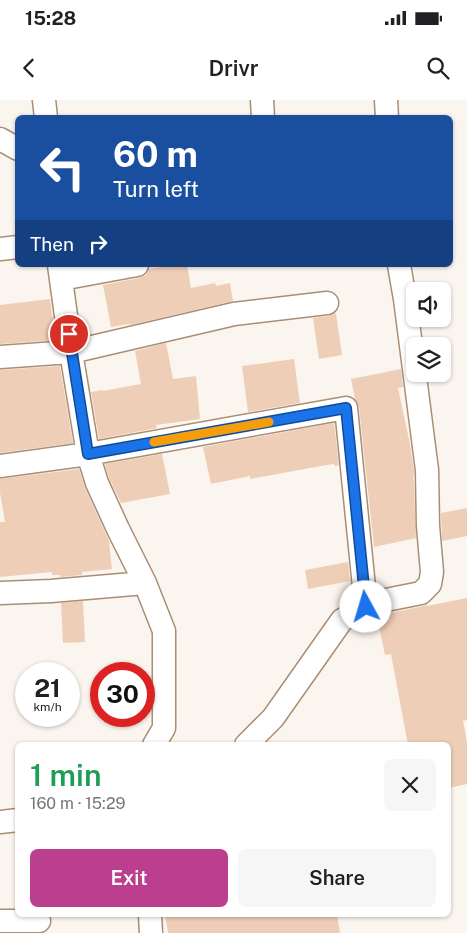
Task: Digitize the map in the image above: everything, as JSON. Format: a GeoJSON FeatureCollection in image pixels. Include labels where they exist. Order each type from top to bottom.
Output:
{"type":"FeatureCollection","features":[{"type":"Feature","properties":{"kind":"street"},"geometry":{"type":"LineString","coordinates":[[44,100],[46,115]]}},
{"type":"Feature","properties":{"kind":"street"},"geometry":{"type":"LineString","coordinates":[[262,100],[263,115]]}},
{"type":"Feature","properties":{"kind":"street"},"geometry":{"type":"LineString","coordinates":[[386,100],[387,115]]}},
{"type":"Feature","properties":{"kind":"street"},"geometry":{"type":"LineString","coordinates":[[0,139],[15,147]]}},
{"type":"Feature","properties":{"kind":"street"},"geometry":{"type":"LineString","coordinates":[[0,249],[15,247]]}},
{"type":"Feature","properties":{"kind":"street"},"geometry":{"type":"LineString","coordinates":[[115,267],[60,272],[88,454],[97,483],[145,583],[164,631],[164,728],[156,742]]}},
{"type":"Feature","properties":{"kind":"street"},"geometry":{"type":"LineString","coordinates":[[249,742],[273,718],[342,620],[381,601],[421,593],[430,584],[432,572],[428,526],[427,470],[399,267]]}},
{"type":"Feature","properties":{"kind":"street"},"geometry":{"type":"LineString","coordinates":[[0,357],[71,352],[234,314],[327,302]]}},
{"type":"Feature","properties":{"kind":"street"},"geometry":{"type":"LineString","coordinates":[[0,466],[88,454],[346,408],[366,607]]}},
{"type":"Feature","properties":{"kind":"street"},"geometry":{"type":"LineString","coordinates":[[0,593],[51,591],[145,583]]}},
{"type":"Feature","properties":{"kind":"street"},"geometry":{"type":"LineString","coordinates":[[0,822],[15,820]]}},
{"type":"Feature","properties":{"kind":"street"},"geometry":{"type":"LineString","coordinates":[[150,917],[151,933]]}},
{"type":"Feature","properties":{"kind":"street"},"geometry":{"type":"LineString","coordinates":[[0,920],[38,923]]}},
{"type":"Feature","properties":{"kind":"building"},"geometry":{"type":"Polygon","coordinates":[[[187,267],[191,288],[215,283],[216,286],[230,283],[233,301],[130,325],[111,327],[103,285],[139,278],[146,275],[149,269],[187,267]]]}},
{"type":"Feature","properties":{"kind":"building"},"geometry":{"type":"Polygon","coordinates":[[[50,299],[56,340],[0,344],[0,305],[50,299]]]}},
{"type":"Feature","properties":{"kind":"building"},"geometry":{"type":"Polygon","coordinates":[[[336,313],[342,355],[319,359],[313,318],[336,313]]]}},
{"type":"Feature","properties":{"kind":"building"},"geometry":{"type":"Polygon","coordinates":[[[166,343],[173,379],[196,376],[200,419],[156,425],[157,428],[99,439],[91,392],[141,384],[135,351],[166,343]]]}},
{"type":"Feature","properties":{"kind":"building"},"geometry":{"type":"Polygon","coordinates":[[[294,359],[300,403],[248,412],[242,366],[294,359]]]}},
{"type":"Feature","properties":{"kind":"building"},"geometry":{"type":"Polygon","coordinates":[[[60,366],[73,443],[0,453],[0,370],[60,366]]]}},
{"type":"Feature","properties":{"kind":"building"},"geometry":{"type":"Polygon","coordinates":[[[401,369],[403,387],[398,388],[414,471],[416,538],[374,547],[359,407],[355,399],[351,379],[401,369]]]}},
{"type":"Feature","properties":{"kind":"building"},"geometry":{"type":"Polygon","coordinates":[[[334,423],[339,465],[321,466],[250,479],[250,476],[211,484],[203,447],[334,423]]]}},
{"type":"Feature","properties":{"kind":"building"},"geometry":{"type":"Polygon","coordinates":[[[162,454],[170,494],[121,503],[109,478],[105,464],[162,454]]]}},
{"type":"Feature","properties":{"kind":"building"},"geometry":{"type":"Polygon","coordinates":[[[79,469],[85,488],[109,541],[112,569],[82,572],[82,575],[60,577],[60,575],[52,575],[52,572],[0,577],[0,522],[5,522],[0,493],[0,479],[79,469]]]}},
{"type":"Feature","properties":{"kind":"building"},"geometry":{"type":"Polygon","coordinates":[[[467,508],[467,536],[442,541],[441,513],[467,508]]]}},
{"type":"Feature","properties":{"kind":"building"},"geometry":{"type":"Polygon","coordinates":[[[348,562],[350,581],[308,589],[305,570],[348,562]]]}},
{"type":"Feature","properties":{"kind":"building"},"geometry":{"type":"Polygon","coordinates":[[[467,598],[467,720],[463,721],[467,742],[467,784],[451,788],[451,742],[407,742],[391,654],[385,655],[377,617],[427,604],[427,606],[467,598]]]}},
{"type":"Feature","properties":{"kind":"building"},"geometry":{"type":"Polygon","coordinates":[[[83,601],[85,642],[63,643],[61,603],[83,601]]]}},
{"type":"Feature","properties":{"kind":"building"},"geometry":{"type":"Polygon","coordinates":[[[165,917],[337,917],[340,933],[168,933],[165,917]]]}},
{"type":"Feature","properties":{"kind":"slow traffic"},"geometry":{"type":"LineString","coordinates":[[154,442],[269,422]]}},
{"type":"Feature","properties":{"kind":"route"},"geometry":{"type":"LineString","coordinates":[[69,334],[88,454],[346,408],[366,607]]}}]}
